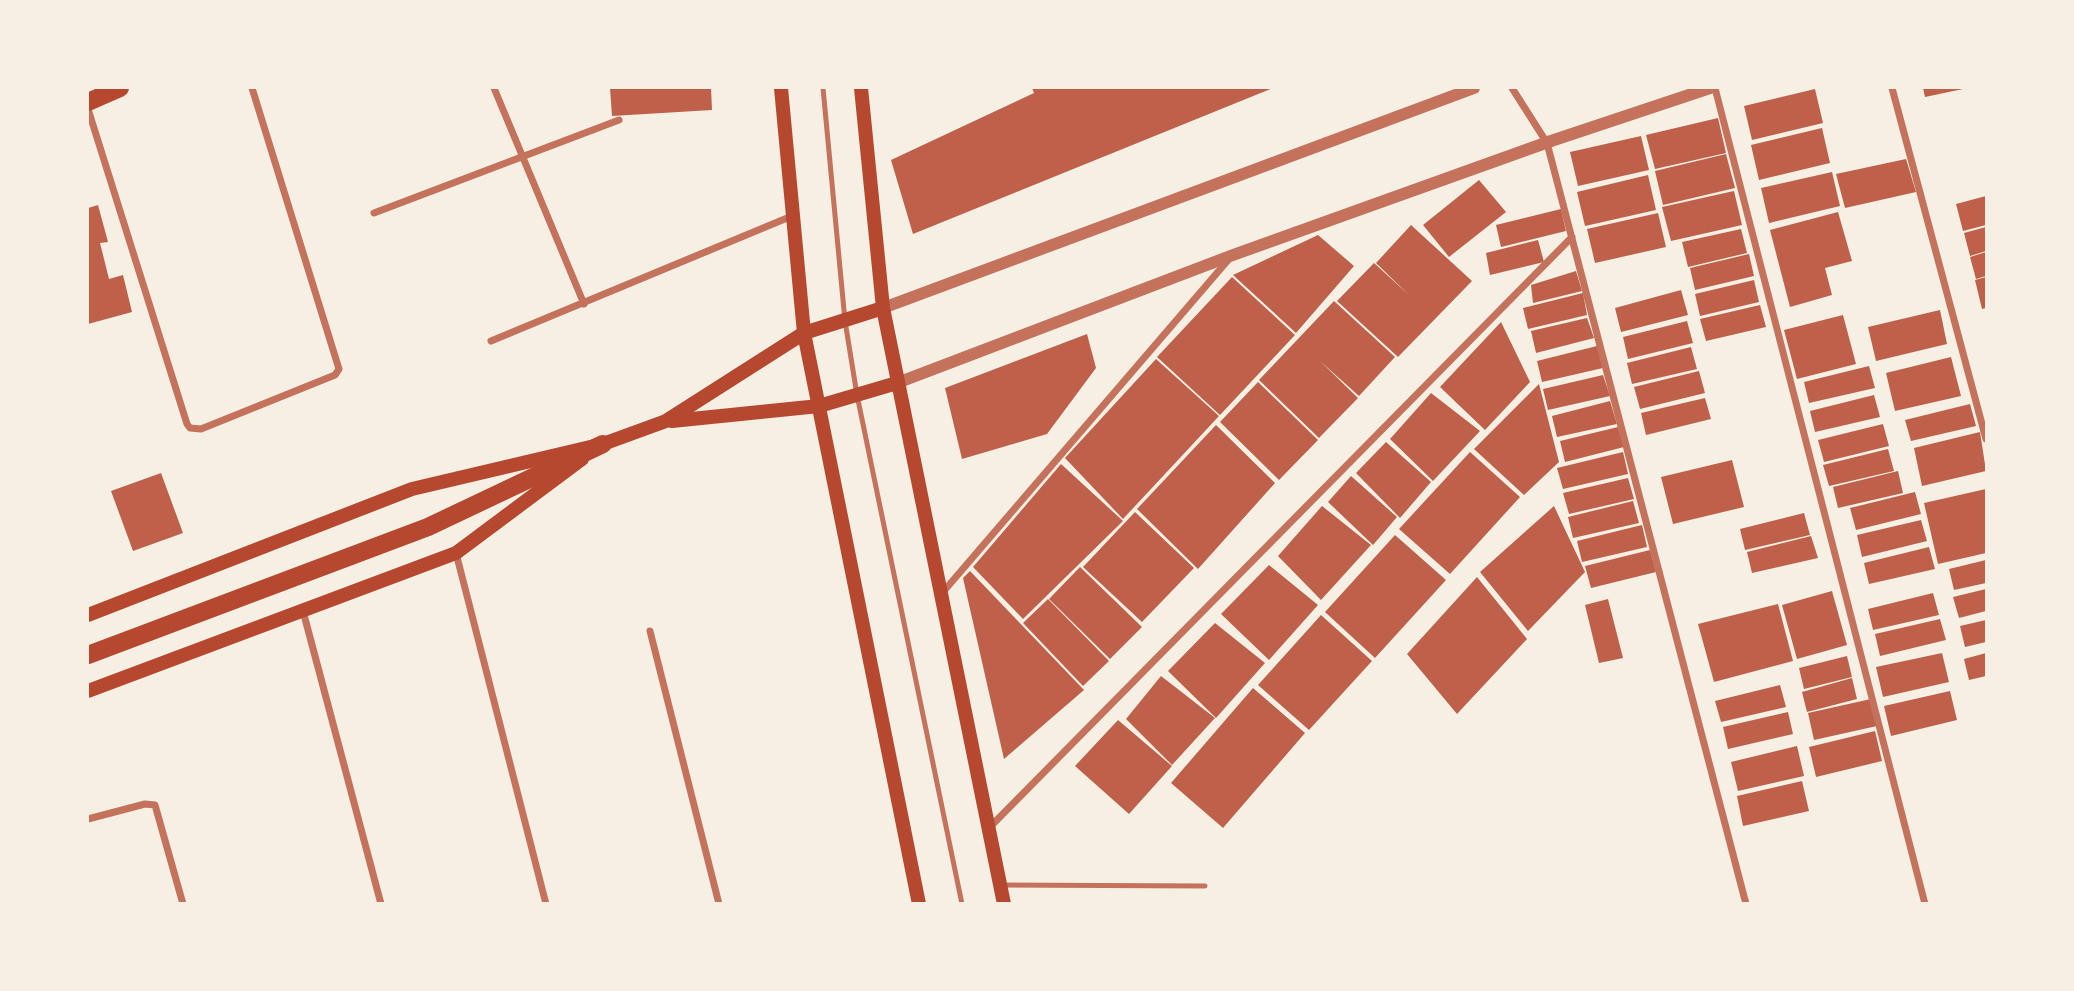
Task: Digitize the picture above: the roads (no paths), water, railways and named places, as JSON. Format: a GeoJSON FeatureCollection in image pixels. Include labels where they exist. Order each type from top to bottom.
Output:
{"type":"FeatureCollection","features":[{"type":"Feature","properties":{"kind":"main road"},"geometry":{"type":"LineString","coordinates":[[88,102],[120,88]]}},
{"type":"Feature","properties":{"kind":"main road"},"geometry":{"type":"LineString","coordinates":[[780,88],[804,333],[919,904]]}},
{"type":"Feature","properties":{"kind":"main road"},"geometry":{"type":"LineString","coordinates":[[861,88],[883,309],[1004,904]]}},
{"type":"Feature","properties":{"kind":"main road"},"geometry":{"type":"LineString","coordinates":[[88,655],[428,527],[603,444],[666,421],[804,333],[883,309]]}},
{"type":"Feature","properties":{"kind":"main road"},"geometry":{"type":"LineString","coordinates":[[666,421],[819,406],[897,383]]}},
{"type":"Feature","properties":{"kind":"main road"},"geometry":{"type":"LineString","coordinates":[[88,691],[456,553],[603,444]]}},
{"type":"Feature","properties":{"kind":"main road"},"geometry":{"type":"LineString","coordinates":[[88,615],[412,489],[603,444]]}},
{"type":"Feature","properties":{"kind":"street"},"geometry":{"type":"LineString","coordinates":[[88,109],[187,424],[190,428],[201,429],[335,374],[340,369],[252,88]]}},
{"type":"Feature","properties":{"kind":"street"},"geometry":{"type":"LineString","coordinates":[[494,88],[584,303]]}},
{"type":"Feature","properties":{"kind":"street"},"geometry":{"type":"LineString","coordinates":[[883,309],[1474,88]]}},
{"type":"Feature","properties":{"kind":"street"},"geometry":{"type":"LineString","coordinates":[[1512,88],[1547,143],[1746,904]]}},
{"type":"Feature","properties":{"kind":"street"},"geometry":{"type":"LineString","coordinates":[[897,383],[1233,254],[1547,143],[1713,88],[1925,904]]}},
{"type":"Feature","properties":{"kind":"street"},"geometry":{"type":"LineString","coordinates":[[1892,88],[1986,439]]}},
{"type":"Feature","properties":{"kind":"street"},"geometry":{"type":"LineString","coordinates":[[373,213],[619,120]]}},
{"type":"Feature","properties":{"kind":"street"},"geometry":{"type":"LineString","coordinates":[[491,341],[792,216]]}},
{"type":"Feature","properties":{"kind":"street"},"geometry":{"type":"LineString","coordinates":[[989,828],[1572,237]]}},
{"type":"Feature","properties":{"kind":"street"},"geometry":{"type":"LineString","coordinates":[[940,595],[1233,254]]}},
{"type":"Feature","properties":{"kind":"street"},"geometry":{"type":"LineString","coordinates":[[456,553],[546,904]]}},
{"type":"Feature","properties":{"kind":"street"},"geometry":{"type":"LineString","coordinates":[[303,611],[381,904]]}},
{"type":"Feature","properties":{"kind":"street"},"geometry":{"type":"LineString","coordinates":[[650,631],[719,904]]}},
{"type":"Feature","properties":{"kind":"street"},"geometry":{"type":"LineString","coordinates":[[88,819],[145,804],[155,805],[183,904]]}},
{"type":"Feature","properties":{"kind":"lane"},"geometry":{"type":"LineString","coordinates":[[824,88],[845,321],[857,396],[962,904]]}},
{"type":"Feature","properties":{"kind":"lane"},"geometry":{"type":"LineString","coordinates":[[1000,885],[1205,886]]}}]}
